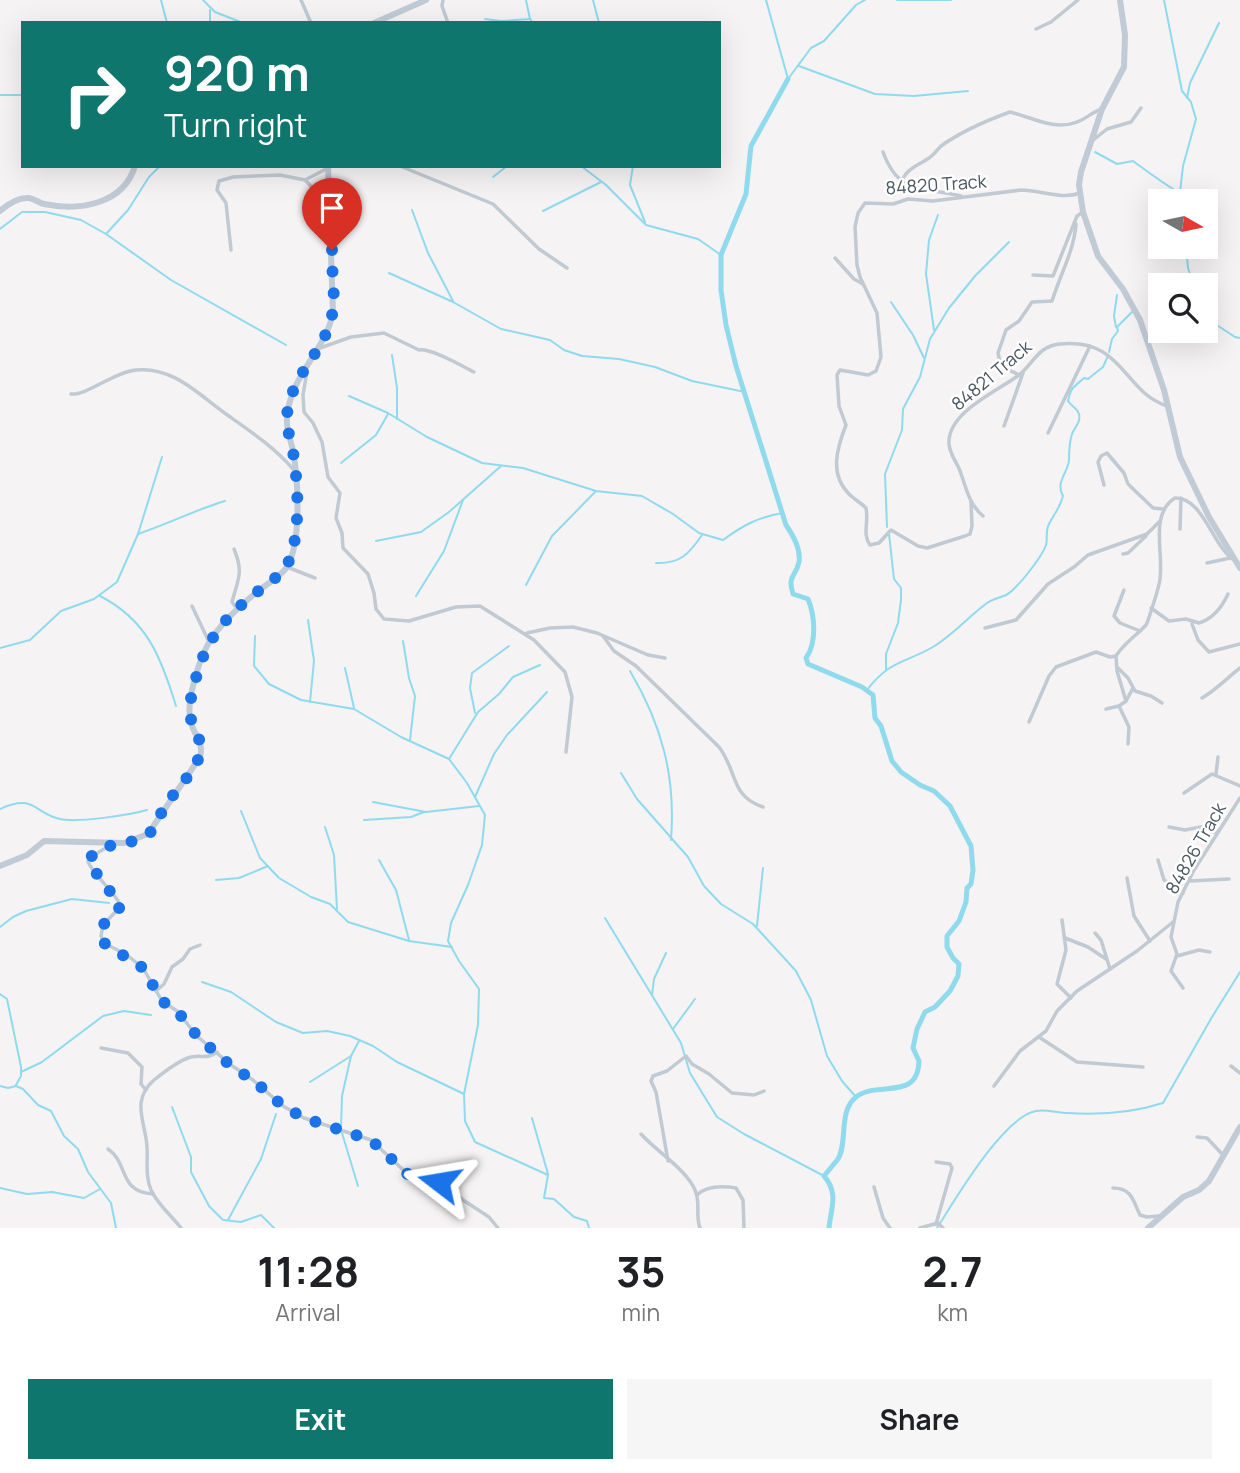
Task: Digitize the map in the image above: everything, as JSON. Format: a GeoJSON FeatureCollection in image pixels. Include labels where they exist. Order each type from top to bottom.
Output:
{"type":"FeatureCollection","features":[{"type":"Feature","properties":{"kind":"street"},"geometry":{"type":"LineString","coordinates":[[301,0],[310,21]]}},
{"type":"Feature","properties":{"kind":"street"},"geometry":{"type":"LineString","coordinates":[[379,21],[426,0]]}},
{"type":"Feature","properties":{"kind":"street"},"geometry":{"type":"LineString","coordinates":[[443,0],[442,6],[447,21]]}},
{"type":"Feature","properties":{"kind":"street"},"geometry":{"type":"LineString","coordinates":[[1036,29],[1051,22],[1078,0]]}},
{"type":"Feature","properties":{"kind":"street"},"geometry":{"type":"LineString","coordinates":[[1120,0],[1125,35],[1124,67],[1102,108],[1081,172],[1083,212],[1098,256],[1123,289],[1140,320],[1157,368],[1180,457],[1232,559]]}},
{"type":"Feature","properties":{"kind":"street"},"geometry":{"type":"LineString","coordinates":[[902,182],[903,177],[916,164],[931,157],[940,147],[970,128],[1004,114],[1010,112],[1048,123],[1068,124],[1080,121],[1102,108]]}},
{"type":"Feature","properties":{"kind":"street"},"geometry":{"type":"LineString","coordinates":[[1090,142],[1107,129],[1131,122],[1141,108]]}},
{"type":"Feature","properties":{"kind":"street"},"geometry":{"type":"LineString","coordinates":[[883,152],[887,163],[902,182],[912,188],[963,196]]}},
{"type":"Feature","properties":{"kind":"street"},"geometry":{"type":"LineString","coordinates":[[0,211],[11,202],[29,198],[46,204],[74,207],[91,204],[121,190],[130,181],[134,168]]}},
{"type":"Feature","properties":{"kind":"street"},"geometry":{"type":"LineString","coordinates":[[305,180],[326,168]]}},
{"type":"Feature","properties":{"kind":"street"},"geometry":{"type":"LineString","coordinates":[[328,168],[333,313],[305,376],[304,412],[322,442],[328,477],[340,493],[336,518],[342,533],[343,548],[368,575],[379,614],[387,620],[409,621],[456,607],[477,605],[540,645],[565,672],[572,697],[566,752]]}},
{"type":"Feature","properties":{"kind":"street"},"geometry":{"type":"LineString","coordinates":[[405,168],[493,204],[539,249],[567,268]]}},
{"type":"Feature","properties":{"kind":"street"},"geometry":{"type":"LineString","coordinates":[[231,250],[226,204],[217,190],[219,181],[233,177],[280,175],[305,180],[320,196],[331,225]]}},
{"type":"Feature","properties":{"kind":"street","name":"84820 Track"},"geometry":{"type":"LineString","coordinates":[[971,502],[972,526],[970,534],[965,537],[927,548],[918,546],[891,530],[879,543],[870,545],[865,536],[866,508],[846,492],[836,464],[839,440],[846,425],[839,406],[836,375],[840,370],[860,375],[871,374],[876,370],[881,357],[879,321],[858,265],[855,227],[858,213],[865,203],[893,204],[908,199],[933,201],[1033,190],[1065,195],[1080,193]]}},
{"type":"Feature","properties":{"kind":"street"},"geometry":{"type":"LineString","coordinates":[[1004,426],[1021,373],[1005,368],[1000,362],[998,353],[1006,330],[1016,324],[1035,300],[1047,303],[1052,301],[1058,279],[1071,253],[1077,216],[1083,212]]}},
{"type":"Feature","properties":{"kind":"street"},"geometry":{"type":"LineString","coordinates":[[1033,275],[1051,277],[1055,273],[1076,224]]}},
{"type":"Feature","properties":{"kind":"street"},"geometry":{"type":"LineString","coordinates":[[835,258],[863,284]]}},
{"type":"Feature","properties":{"kind":"street"},"geometry":{"type":"LineString","coordinates":[[1045,277],[1053,281],[1058,279]]}},
{"type":"Feature","properties":{"kind":"street"},"geometry":{"type":"LineString","coordinates":[[0,866],[27,855],[44,841],[124,844],[148,834],[200,757],[202,744],[191,723],[190,705],[200,662],[209,642],[237,609],[287,567],[292,554],[296,529],[295,471],[293,449],[286,424],[289,402],[302,370],[320,346],[351,337],[384,333],[419,350],[424,348],[474,372]]}},
{"type":"Feature","properties":{"kind":"street","name":"84821 Track"},"geometry":{"type":"LineString","coordinates":[[983,516],[971,502],[951,452],[949,441],[952,430],[969,410],[993,390],[1021,373],[1040,351],[1055,345],[1090,346]]}},
{"type":"Feature","properties":{"kind":"street"},"geometry":{"type":"LineString","coordinates":[[1048,433],[1090,346],[1111,356],[1147,394],[1167,406]]}},
{"type":"Feature","properties":{"kind":"street"},"geometry":{"type":"LineString","coordinates":[[71,394],[76,395],[88,390],[120,373],[154,370],[166,374],[187,384],[246,427],[280,454],[295,471]]}},
{"type":"Feature","properties":{"kind":"street"},"geometry":{"type":"LineString","coordinates":[[1104,485],[1098,462],[1101,456],[1107,453],[1124,473],[1128,484],[1153,508],[1163,509]]}},
{"type":"Feature","properties":{"kind":"street"},"geometry":{"type":"LineString","coordinates":[[1126,701],[1116,667],[1116,656],[1149,622],[1160,582],[1163,509],[1175,498],[1188,500],[1240,568]]}},
{"type":"Feature","properties":{"kind":"street"},"geometry":{"type":"LineString","coordinates":[[1180,529],[1181,498]]}},
{"type":"Feature","properties":{"kind":"street"},"geometry":{"type":"LineString","coordinates":[[1123,554],[1129,553],[1161,520]]}},
{"type":"Feature","properties":{"kind":"street"},"geometry":{"type":"LineString","coordinates":[[985,628],[1016,620],[1048,584],[1087,555],[1147,534]]}},
{"type":"Feature","properties":{"kind":"street"},"geometry":{"type":"LineString","coordinates":[[234,549],[240,569],[240,582],[232,602],[237,609]]}},
{"type":"Feature","properties":{"kind":"street"},"geometry":{"type":"LineString","coordinates":[[1208,563],[1232,559]]}},
{"type":"Feature","properties":{"kind":"street"},"geometry":{"type":"LineString","coordinates":[[287,567],[315,578]]}},
{"type":"Feature","properties":{"kind":"street"},"geometry":{"type":"LineString","coordinates":[[1124,590],[1114,616],[1120,622],[1140,631]]}},
{"type":"Feature","properties":{"kind":"street"},"geometry":{"type":"LineString","coordinates":[[1151,608],[1169,621],[1182,619],[1199,623],[1209,619],[1221,606],[1227,594]]}},
{"type":"Feature","properties":{"kind":"street"},"geometry":{"type":"LineString","coordinates":[[192,606],[209,642]]}},
{"type":"Feature","properties":{"kind":"street"},"geometry":{"type":"LineString","coordinates":[[1191,622],[1198,640],[1209,652],[1240,643]]}},
{"type":"Feature","properties":{"kind":"street"},"geometry":{"type":"LineString","coordinates":[[525,634],[565,627],[590,631],[648,655],[665,658]]}},
{"type":"Feature","properties":{"kind":"street"},"geometry":{"type":"LineString","coordinates":[[603,636],[614,652],[636,666],[719,747],[728,758],[740,794],[764,807]]}},
{"type":"Feature","properties":{"kind":"street"},"geometry":{"type":"LineString","coordinates":[[1029,722],[1049,676],[1056,667],[1096,652],[1110,657],[1116,656]]}},
{"type":"Feature","properties":{"kind":"street"},"geometry":{"type":"LineString","coordinates":[[1116,667],[1128,678],[1132,688],[1162,703]]}},
{"type":"Feature","properties":{"kind":"street"},"geometry":{"type":"LineString","coordinates":[[1202,698],[1240,668]]}},
{"type":"Feature","properties":{"kind":"street"},"geometry":{"type":"LineString","coordinates":[[1106,709],[1126,701],[1132,688]]}},
{"type":"Feature","properties":{"kind":"street"},"geometry":{"type":"LineString","coordinates":[[1119,706],[1129,726],[1128,744]]}},
{"type":"Feature","properties":{"kind":"street"},"geometry":{"type":"LineString","coordinates":[[1216,774],[1219,757]]}},
{"type":"Feature","properties":{"kind":"street"},"geometry":{"type":"LineString","coordinates":[[1184,793],[1207,775],[1216,774],[1240,786]]}},
{"type":"Feature","properties":{"kind":"street","name":"84826 Track"},"geometry":{"type":"LineString","coordinates":[[1183,988],[1171,971],[1177,956],[1171,937],[1173,922],[1194,870],[1240,798]]}},
{"type":"Feature","properties":{"kind":"street"},"geometry":{"type":"LineString","coordinates":[[1169,827],[1185,830],[1206,826],[1213,832],[1219,831]]}},
{"type":"Feature","properties":{"kind":"street"},"geometry":{"type":"LineString","coordinates":[[116,842],[96,853],[88,862],[121,906],[103,925],[101,936],[109,947],[127,955],[143,968],[162,1001],[177,1011],[192,1031],[283,1106],[304,1118],[371,1140],[412,1178],[435,1180],[446,1185],[489,1217],[498,1228]]}},
{"type":"Feature","properties":{"kind":"street"},"geometry":{"type":"LineString","coordinates":[[1158,860],[1164,880],[1183,893]]}},
{"type":"Feature","properties":{"kind":"street"},"geometry":{"type":"LineString","coordinates":[[1128,878],[1134,916],[1150,940]]}},
{"type":"Feature","properties":{"kind":"street"},"geometry":{"type":"LineString","coordinates":[[1189,881],[1229,879]]}},
{"type":"Feature","properties":{"kind":"street"},"geometry":{"type":"LineString","coordinates":[[1062,920],[1065,956],[1056,981],[1071,998]]}},
{"type":"Feature","properties":{"kind":"street"},"geometry":{"type":"LineString","coordinates":[[995,1086],[1020,1051],[1046,1031],[1057,1011],[1071,998],[1173,922]]}},
{"type":"Feature","properties":{"kind":"street"},"geometry":{"type":"LineString","coordinates":[[1095,933],[1101,940],[1110,969]]}},
{"type":"Feature","properties":{"kind":"street"},"geometry":{"type":"LineString","coordinates":[[1065,938],[1088,947],[1105,959]]}},
{"type":"Feature","properties":{"kind":"street"},"geometry":{"type":"LineString","coordinates":[[156,991],[163,985],[172,967],[183,959],[190,949],[200,945]]}},
{"type":"Feature","properties":{"kind":"street"},"geometry":{"type":"LineString","coordinates":[[1177,956],[1199,950],[1210,951]]}},
{"type":"Feature","properties":{"kind":"street"},"geometry":{"type":"LineString","coordinates":[[1039,1037],[1077,1062],[1143,1067]]}},
{"type":"Feature","properties":{"kind":"street"},"geometry":{"type":"LineString","coordinates":[[101,1048],[128,1053],[143,1069],[141,1084],[146,1090]]}},
{"type":"Feature","properties":{"kind":"street"},"geometry":{"type":"LineString","coordinates":[[181,1228],[153,1194],[148,1179],[147,1144],[141,1121],[141,1108],[146,1090],[155,1080],[188,1058],[210,1056],[217,1052]]}},
{"type":"Feature","properties":{"kind":"street"},"geometry":{"type":"LineString","coordinates":[[668,1161],[656,1092],[651,1081],[653,1076],[667,1071],[686,1056],[732,1093],[754,1095],[764,1091]]}},
{"type":"Feature","properties":{"kind":"street"},"geometry":{"type":"LineString","coordinates":[[1231,1066],[1240,1073]]}},
{"type":"Feature","properties":{"kind":"street"},"geometry":{"type":"LineString","coordinates":[[1148,1228],[1183,1197],[1205,1186],[1240,1127]]}},
{"type":"Feature","properties":{"kind":"street"},"geometry":{"type":"LineString","coordinates":[[640,1134],[688,1178],[697,1195],[697,1219],[701,1228]]}},
{"type":"Feature","properties":{"kind":"street"},"geometry":{"type":"LineString","coordinates":[[1197,1137],[1207,1138],[1224,1156]]}},
{"type":"Feature","properties":{"kind":"street"},"geometry":{"type":"LineString","coordinates":[[108,1149],[115,1156],[130,1185],[139,1191],[153,1194]]}},
{"type":"Feature","properties":{"kind":"street"},"geometry":{"type":"LineString","coordinates":[[936,1162],[950,1164],[952,1168],[936,1224]]}},
{"type":"Feature","properties":{"kind":"street"},"geometry":{"type":"LineString","coordinates":[[697,1195],[711,1187],[736,1188],[743,1200],[744,1228]]}},
{"type":"Feature","properties":{"kind":"street"},"geometry":{"type":"LineString","coordinates":[[874,1187],[883,1218],[890,1228]]}},
{"type":"Feature","properties":{"kind":"street"},"geometry":{"type":"LineString","coordinates":[[1113,1188],[1120,1188],[1132,1196],[1138,1212],[1143,1217],[1161,1216]]}},
{"type":"Feature","properties":{"kind":"street"},"geometry":{"type":"LineString","coordinates":[[920,1228],[936,1224],[943,1228]]}},
{"type":"Feature","properties":{"kind":"waterway"},"geometry":{"type":"LineString","coordinates":[[161,0],[166,21]]}},
{"type":"Feature","properties":{"kind":"waterway"},"geometry":{"type":"LineString","coordinates":[[203,0],[215,12],[238,21]]}},
{"type":"Feature","properties":{"kind":"waterway"},"geometry":{"type":"LineString","coordinates":[[526,0],[532,21]]}},
{"type":"Feature","properties":{"kind":"waterway"},"geometry":{"type":"LineString","coordinates":[[593,0],[598,21]]}},
{"type":"Feature","properties":{"kind":"waterway"},"geometry":{"type":"LineString","coordinates":[[766,0],[788,79]]}},
{"type":"Feature","properties":{"kind":"waterway"},"geometry":{"type":"LineString","coordinates":[[788,79],[811,48],[824,41],[856,5],[865,0]]}},
{"type":"Feature","properties":{"kind":"waterway"},"geometry":{"type":"LineString","coordinates":[[897,0],[951,0]]}},
{"type":"Feature","properties":{"kind":"waterway"},"geometry":{"type":"LineString","coordinates":[[1164,0],[1182,91],[1191,102],[1196,119],[1183,166],[1180,189]]}},
{"type":"Feature","properties":{"kind":"waterway"},"geometry":{"type":"LineString","coordinates":[[210,10],[210,21]]}},
{"type":"Feature","properties":{"kind":"waterway"},"geometry":{"type":"LineString","coordinates":[[485,19],[530,19]]}},
{"type":"Feature","properties":{"kind":"waterway"},"geometry":{"type":"LineString","coordinates":[[1187,98],[1190,83],[1219,23]]}},
{"type":"Feature","properties":{"kind":"waterway"},"geometry":{"type":"LineString","coordinates":[[799,66],[875,94],[914,96],[968,91]]}},
{"type":"Feature","properties":{"kind":"waterway"},"geometry":{"type":"LineString","coordinates":[[788,79],[751,146],[746,194],[721,255],[721,290],[726,325],[736,366],[786,525],[798,547],[799,562],[791,583],[793,594],[808,599],[812,613],[814,629],[812,645],[806,658],[808,664],[862,687],[873,695],[875,718],[881,726],[892,761],[901,772],[934,791],[950,806],[971,846],[973,870],[959,921],[947,936],[947,947],[959,964],[958,976],[950,991],[935,1007],[925,1012],[917,1029],[913,1048],[919,1061],[917,1074],[912,1082],[904,1086],[865,1092],[856,1097],[847,1110],[841,1152],[824,1176],[833,1195],[829,1228]]}},
{"type":"Feature","properties":{"kind":"waterway"},"geometry":{"type":"LineString","coordinates":[[0,95],[21,95]]}},
{"type":"Feature","properties":{"kind":"waterway"},"geometry":{"type":"LineString","coordinates":[[1095,152],[1117,164],[1133,161],[1173,189]]}},
{"type":"Feature","properties":{"kind":"waterway"},"geometry":{"type":"LineString","coordinates":[[106,234],[128,210],[158,168]]}},
{"type":"Feature","properties":{"kind":"waterway"},"geometry":{"type":"LineString","coordinates":[[493,177],[504,168]]}},
{"type":"Feature","properties":{"kind":"waterway"},"geometry":{"type":"LineString","coordinates":[[584,168],[606,185],[646,225],[698,239],[721,255]]}},
{"type":"Feature","properties":{"kind":"waterway"},"geometry":{"type":"LineString","coordinates":[[633,168],[630,185],[645,222]]}},
{"type":"Feature","properties":{"kind":"waterway"},"geometry":{"type":"LineString","coordinates":[[543,211],[601,182]]}},
{"type":"Feature","properties":{"kind":"waterway"},"geometry":{"type":"LineString","coordinates":[[412,210],[428,253],[453,301]]}},
{"type":"Feature","properties":{"kind":"waterway"},"geometry":{"type":"LineString","coordinates":[[0,229],[22,212],[45,212],[81,220],[106,234],[171,280],[286,345]]}},
{"type":"Feature","properties":{"kind":"waterway"},"geometry":{"type":"LineString","coordinates":[[934,330],[926,274],[929,240],[938,215]]}},
{"type":"Feature","properties":{"kind":"waterway"},"geometry":{"type":"LineString","coordinates":[[887,527],[885,474],[902,430],[903,409],[920,377],[930,339],[949,308],[975,276],[1009,242]]}},
{"type":"Feature","properties":{"kind":"waterway"},"geometry":{"type":"LineString","coordinates":[[1187,259],[1190,273]]}},
{"type":"Feature","properties":{"kind":"waterway"},"geometry":{"type":"LineString","coordinates":[[389,273],[453,302],[501,329],[550,340],[564,350],[582,356],[619,359],[655,367],[692,381],[745,392]]}},
{"type":"Feature","properties":{"kind":"waterway"},"geometry":{"type":"LineString","coordinates":[[1116,327],[1114,316],[1117,295]]}},
{"type":"Feature","properties":{"kind":"waterway"},"geometry":{"type":"LineString","coordinates":[[891,302],[913,335],[924,358]]}},
{"type":"Feature","properties":{"kind":"waterway"},"geometry":{"type":"LineString","coordinates":[[1109,352],[1112,339],[1118,331],[1117,327],[1132,312]]}},
{"type":"Feature","properties":{"kind":"waterway"},"geometry":{"type":"LineString","coordinates":[[1218,326],[1240,338]]}},
{"type":"Feature","properties":{"kind":"waterway"},"geometry":{"type":"LineString","coordinates":[[392,355],[397,388],[397,419]]}},
{"type":"Feature","properties":{"kind":"waterway"},"geometry":{"type":"LineString","coordinates":[[867,690],[890,668],[933,647],[991,600],[1011,592],[1034,565],[1044,550],[1048,527],[1062,500],[1060,486],[1068,465],[1071,437],[1079,420],[1078,412],[1068,401],[1070,393],[1084,378],[1088,379],[1103,367],[1108,356]]}},
{"type":"Feature","properties":{"kind":"waterway"},"geometry":{"type":"LineString","coordinates":[[349,396],[388,413],[427,437],[482,463],[523,468],[596,491],[642,496],[699,533],[723,540],[751,523],[783,513]]}},
{"type":"Feature","properties":{"kind":"waterway"},"geometry":{"type":"LineString","coordinates":[[341,463],[376,435],[388,414]]}},
{"type":"Feature","properties":{"kind":"waterway"},"geometry":{"type":"LineString","coordinates":[[0,648],[30,640],[61,611],[94,599],[117,582],[138,534],[162,457]]}},
{"type":"Feature","properties":{"kind":"waterway"},"geometry":{"type":"LineString","coordinates":[[376,541],[421,532],[449,512],[501,466]]}},
{"type":"Feature","properties":{"kind":"waterway"},"geometry":{"type":"LineString","coordinates":[[526,585],[552,536],[596,491]]}},
{"type":"Feature","properties":{"kind":"waterway"},"geometry":{"type":"LineString","coordinates":[[416,596],[444,551],[463,500]]}},
{"type":"Feature","properties":{"kind":"waterway"},"geometry":{"type":"LineString","coordinates":[[138,534],[225,501]]}},
{"type":"Feature","properties":{"kind":"waterway"},"geometry":{"type":"LineString","coordinates":[[886,669],[886,654],[898,623],[901,600],[901,588],[894,579],[889,534]]}},
{"type":"Feature","properties":{"kind":"waterway"},"geometry":{"type":"LineString","coordinates":[[656,563],[678,560],[693,548],[702,535]]}},
{"type":"Feature","properties":{"kind":"waterway"},"geometry":{"type":"LineString","coordinates":[[100,596],[130,616],[141,628],[158,656],[176,706]]}},
{"type":"Feature","properties":{"kind":"waterway"},"geometry":{"type":"LineString","coordinates":[[308,620],[314,661],[310,702]]}},
{"type":"Feature","properties":{"kind":"waterway"},"geometry":{"type":"LineString","coordinates":[[255,636],[254,666],[269,684],[301,700],[354,709],[401,737],[449,759],[467,783],[485,815],[482,845],[451,923],[448,941],[479,989],[478,1025],[464,1094],[465,1121],[475,1142],[548,1175],[544,1198],[554,1199],[574,1217],[587,1221],[589,1228]]}},
{"type":"Feature","properties":{"kind":"waterway"},"geometry":{"type":"LineString","coordinates":[[403,641],[415,696],[410,740]]}},
{"type":"Feature","properties":{"kind":"waterway"},"geometry":{"type":"LineString","coordinates":[[475,713],[470,688],[472,673],[509,646]]}},
{"type":"Feature","properties":{"kind":"waterway"},"geometry":{"type":"LineString","coordinates":[[449,759],[478,712],[499,694],[513,677],[540,665]]}},
{"type":"Feature","properties":{"kind":"waterway"},"geometry":{"type":"LineString","coordinates":[[345,668],[354,708]]}},
{"type":"Feature","properties":{"kind":"waterway"},"geometry":{"type":"LineString","coordinates":[[630,671],[651,711],[664,752],[671,795],[671,840]]}},
{"type":"Feature","properties":{"kind":"waterway"},"geometry":{"type":"LineString","coordinates":[[475,797],[494,754],[507,735],[547,692]]}},
{"type":"Feature","properties":{"kind":"waterway"},"geometry":{"type":"LineString","coordinates":[[621,773],[637,799],[688,857],[704,886],[721,904],[753,924],[796,971],[811,1000],[827,1056],[842,1081],[856,1097]]}},
{"type":"Feature","properties":{"kind":"waterway"},"geometry":{"type":"LineString","coordinates":[[373,802],[426,812],[479,806]]}},
{"type":"Feature","properties":{"kind":"waterway"},"geometry":{"type":"LineString","coordinates":[[0,809],[20,803],[27,804],[51,816],[68,820],[104,818],[147,810]]}},
{"type":"Feature","properties":{"kind":"waterway"},"geometry":{"type":"LineString","coordinates":[[241,811],[260,858],[279,878],[311,897],[330,904],[348,922],[409,941],[452,947]]}},
{"type":"Feature","properties":{"kind":"waterway"},"geometry":{"type":"LineString","coordinates":[[364,820],[411,817],[424,812]]}},
{"type":"Feature","properties":{"kind":"waterway"},"geometry":{"type":"LineString","coordinates":[[325,827],[334,855],[337,909]]}},
{"type":"Feature","properties":{"kind":"waterway"},"geometry":{"type":"LineString","coordinates":[[379,860],[396,890],[409,940]]}},
{"type":"Feature","properties":{"kind":"waterway"},"geometry":{"type":"LineString","coordinates":[[216,880],[239,878],[268,866]]}},
{"type":"Feature","properties":{"kind":"waterway"},"geometry":{"type":"LineString","coordinates":[[757,926],[763,868]]}},
{"type":"Feature","properties":{"kind":"waterway"},"geometry":{"type":"LineString","coordinates":[[0,927],[26,911],[72,899],[109,903]]}},
{"type":"Feature","properties":{"kind":"waterway"},"geometry":{"type":"LineString","coordinates":[[605,918],[681,1043],[690,1073],[717,1117],[824,1176]]}},
{"type":"Feature","properties":{"kind":"waterway"},"geometry":{"type":"LineString","coordinates":[[652,995],[654,979],[666,953]]}},
{"type":"Feature","properties":{"kind":"waterway"},"geometry":{"type":"LineString","coordinates":[[937,1228],[981,1161],[1009,1128],[1023,1117],[1036,1111],[1080,1114],[1116,1112],[1163,1103],[1240,972]]}},
{"type":"Feature","properties":{"kind":"waterway"},"geometry":{"type":"LineString","coordinates":[[202,982],[231,992],[276,1022],[303,1033],[327,1031],[350,1036],[464,1094]]}},
{"type":"Feature","properties":{"kind":"waterway"},"geometry":{"type":"LineString","coordinates":[[0,994],[7,999],[21,1067],[21,1076],[16,1085]]}},
{"type":"Feature","properties":{"kind":"waterway"},"geometry":{"type":"LineString","coordinates":[[673,1029],[695,999]]}},
{"type":"Feature","properties":{"kind":"waterway"},"geometry":{"type":"LineString","coordinates":[[21,1072],[42,1062],[103,1016],[124,1011],[151,1015]]}},
{"type":"Feature","properties":{"kind":"waterway"},"geometry":{"type":"LineString","coordinates":[[310,1082],[351,1056],[359,1041]]}},
{"type":"Feature","properties":{"kind":"waterway"},"geometry":{"type":"LineString","coordinates":[[341,1128],[342,1096],[351,1056]]}},
{"type":"Feature","properties":{"kind":"waterway"},"geometry":{"type":"LineString","coordinates":[[0,1086],[23,1089],[38,1105],[51,1111],[64,1136],[78,1149],[88,1172],[111,1203],[116,1228]]}},
{"type":"Feature","properties":{"kind":"waterway"},"geometry":{"type":"LineString","coordinates":[[172,1107],[191,1157],[191,1172],[209,1206],[223,1220],[241,1222],[261,1215],[274,1228]]}},
{"type":"Feature","properties":{"kind":"waterway"},"geometry":{"type":"LineString","coordinates":[[228,1220],[261,1159],[276,1114]]}},
{"type":"Feature","properties":{"kind":"waterway"},"geometry":{"type":"LineString","coordinates":[[532,1118],[548,1174]]}},
{"type":"Feature","properties":{"kind":"waterway"},"geometry":{"type":"LineString","coordinates":[[342,1133],[358,1186]]}},
{"type":"Feature","properties":{"kind":"waterway"},"geometry":{"type":"LineString","coordinates":[[0,1188],[27,1194],[52,1192],[84,1198],[100,1189]]}},
{"type":"Feature","properties":{"kind":"route"},"geometry":{"type":"LineString","coordinates":[[332,250],[333,313],[320,345],[296,383],[287,414],[286,424],[295,464],[297,516],[292,554],[287,567],[237,609],[207,646],[200,662],[190,705],[191,723],[202,744],[200,757],[163,808],[156,825],[148,834],[136,840],[124,844],[116,842],[89,858],[88,862],[121,906],[103,925],[101,936],[104,943],[127,955],[143,968],[162,1001],[177,1011],[198,1037],[283,1106],[304,1118],[371,1140],[416,1180],[429,1179],[439,1182]]}}]}
